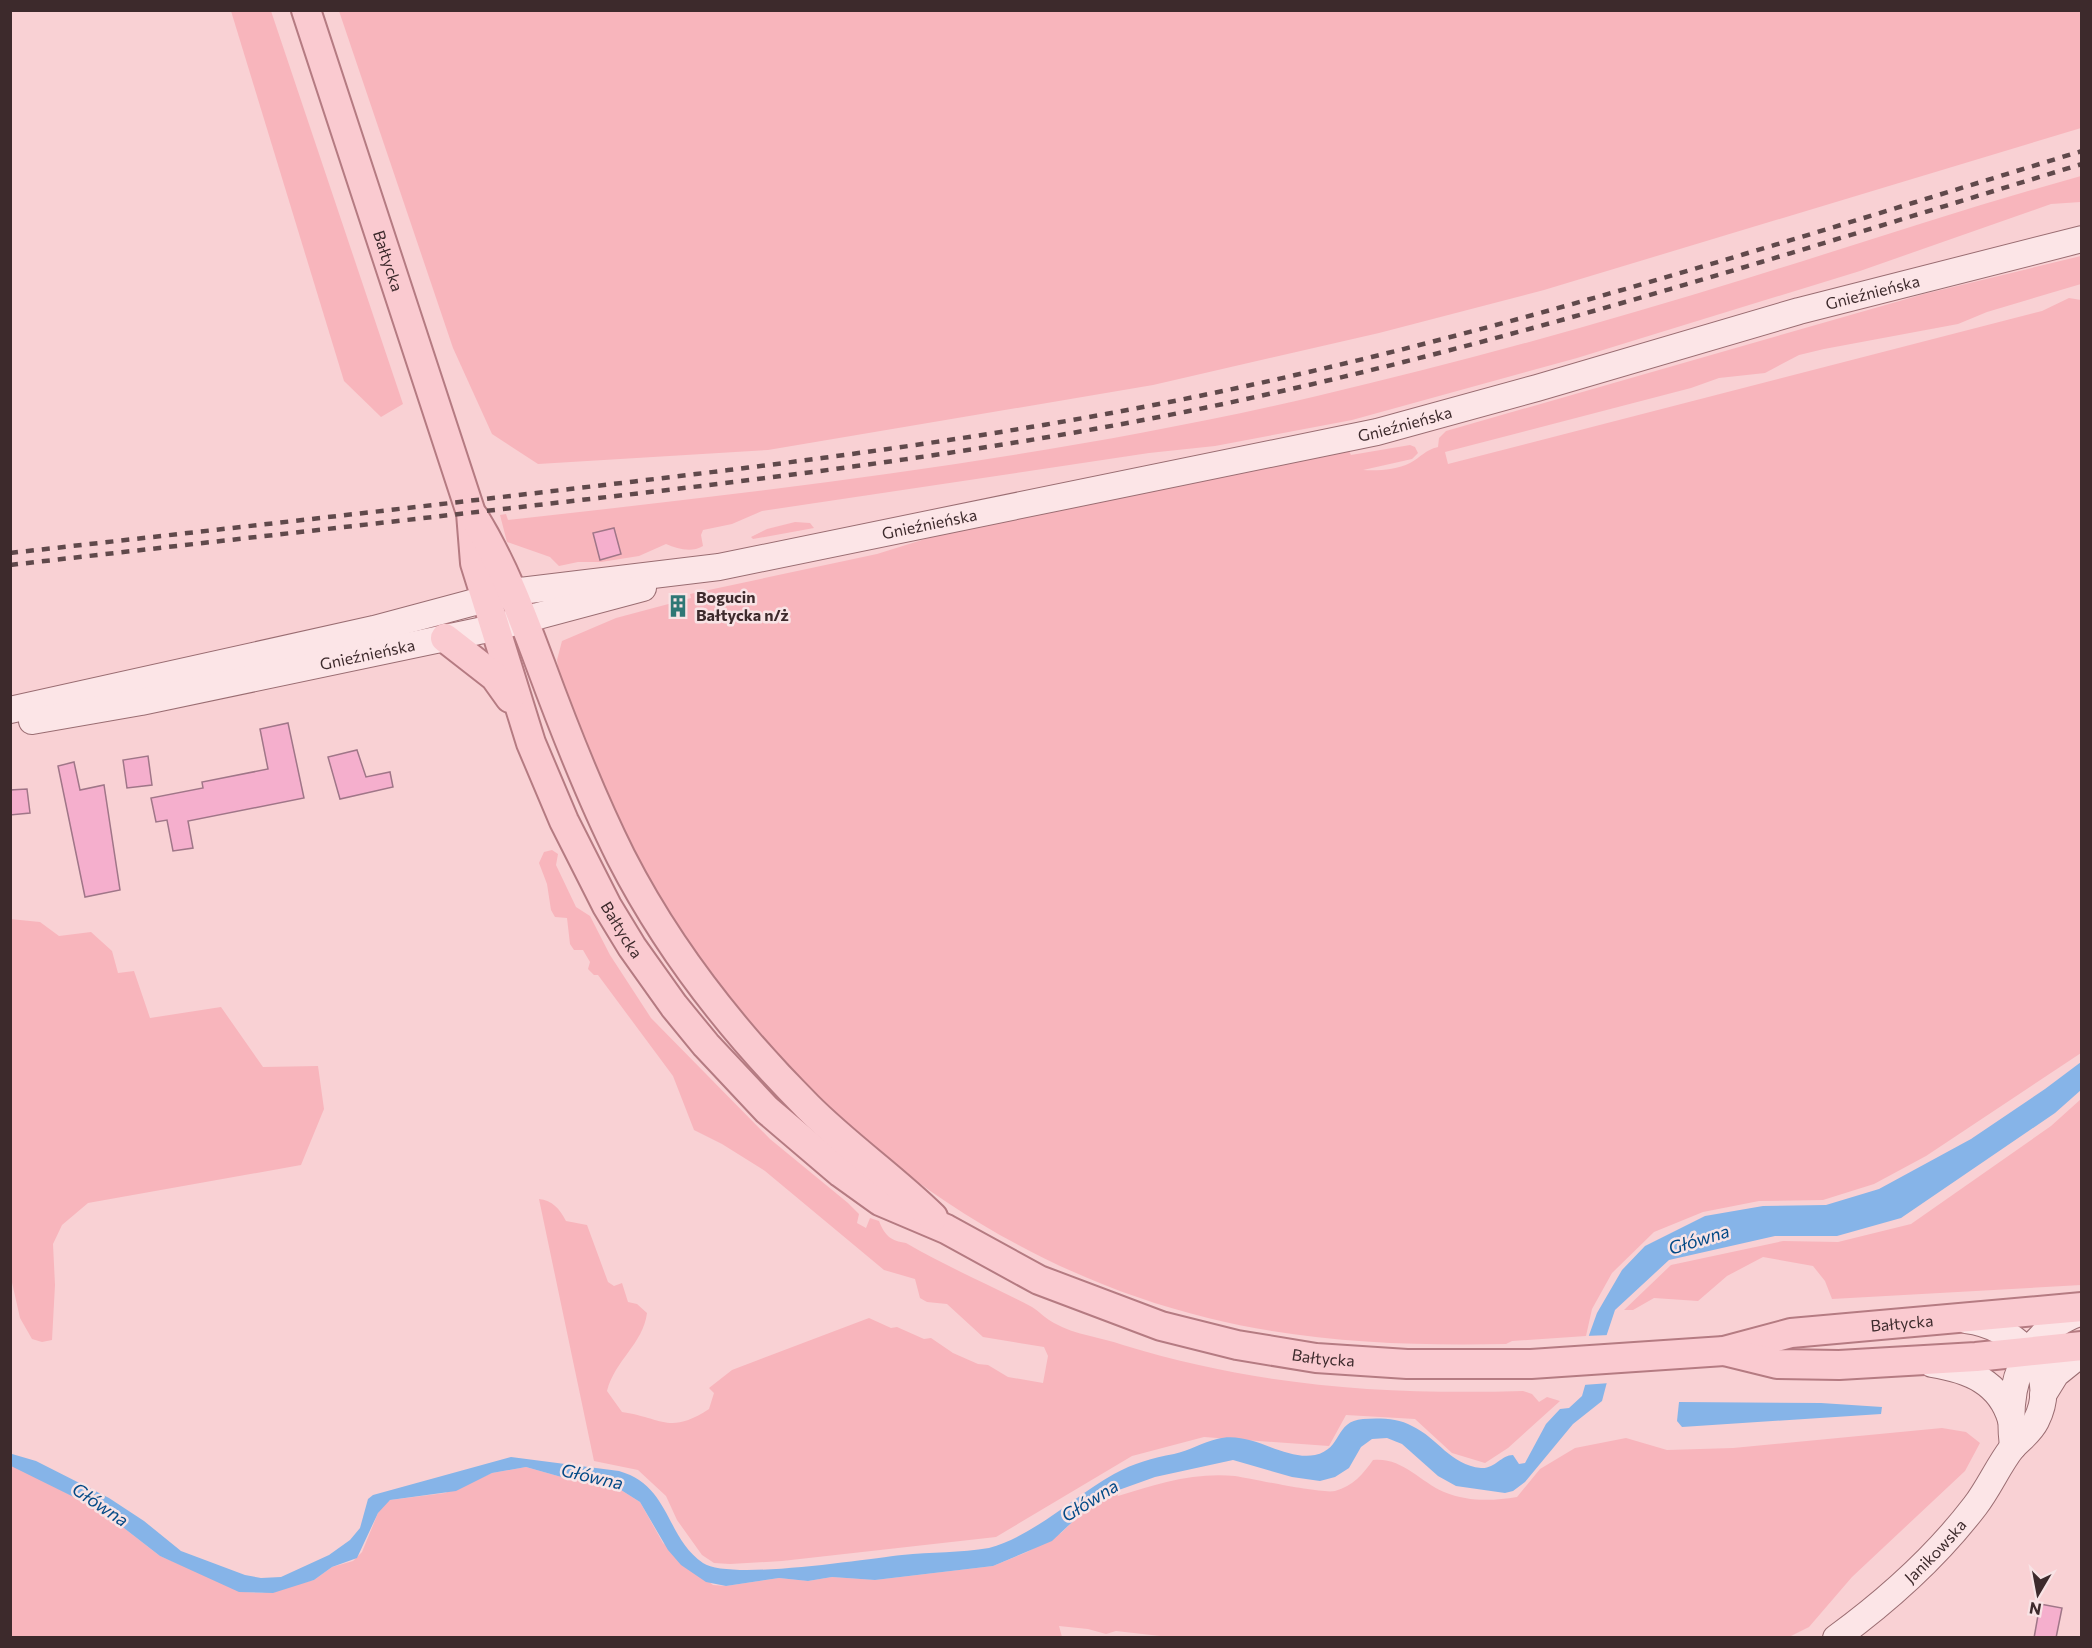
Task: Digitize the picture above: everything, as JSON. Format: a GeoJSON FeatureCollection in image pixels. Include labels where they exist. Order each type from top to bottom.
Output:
{"type":"FeatureCollection","features":[{"type":"Feature","properties":{"kind":"main road","name":"Bałtycka"},"geometry":{"type":"LineString","coordinates":[[306,10],[471,513],[498,558],[499,595],[494,628],[518,709],[564,821],[607,906],[649,972],[699,1037],[767,1110],[841,1173],[880,1201],[946,1229],[1039,1280],[1074,1295],[1161,1326],[1237,1345],[1316,1358],[1397,1364],[1485,1365],[1577,1361],[1724,1351],[1791,1333],[2082,1310]]}},
{"type":"Feature","properties":{"kind":"main road","name":"Bałtycka"},"geometry":{"type":"LineString","coordinates":[[499,595],[524,621],[600,814],[651,910],[689,966],[764,1060],[808,1107],[858,1152],[897,1182],[946,1229]]}},
{"type":"Feature","properties":{"kind":"main road"},"geometry":{"type":"LineString","coordinates":[[445,638],[495,677],[518,709]]}},
{"type":"Feature","properties":{"kind":"main road","name":"Bałtycka"},"geometry":{"type":"LineString","coordinates":[[1724,1351],[1763,1362],[1794,1366],[1914,1362],[2082,1346]]}},
{"type":"Feature","properties":{"kind":"street","name":"Gnieźnieńska"},"geometry":{"type":"LineString","coordinates":[[10,710],[374,629],[499,595],[719,567],[1377,432],[1537,388],[1799,310],[2082,239]]}},
{"type":"Feature","properties":{"kind":"street","name":"Gnieźnieńska"},"geometry":{"type":"LineString","coordinates":[[10,724],[107,708],[494,628],[672,582],[719,567]]}},
{"type":"Feature","properties":{"kind":"street","name":"Janikowska"},"geometry":{"type":"LineString","coordinates":[[1836,1638],[1888,1597],[1948,1538],[1977,1504],[2013,1437],[2015,1378],[2020,1365],[2050,1330],[2082,1310]]}},
{"type":"Feature","properties":{"kind":"street"},"geometry":{"type":"LineString","coordinates":[[1963,1320],[1995,1327],[2016,1338],[2030,1352]]}},
{"type":"Feature","properties":{"kind":"street","name":"Janikowska"},"geometry":{"type":"LineString","coordinates":[[2013,1437],[2024,1439],[2035,1423],[2043,1395],[2036,1362],[2030,1352]]}},
{"type":"Feature","properties":{"kind":"street"},"geometry":{"type":"LineString","coordinates":[[2043,1395],[2056,1374],[2082,1353]]}},
{"type":"Feature","properties":{"kind":"street"},"geometry":{"type":"LineString","coordinates":[[1914,1362],[1944,1366],[1986,1381],[2001,1396],[2013,1437]]}},
{"type":"Feature","properties":{"kind":"shaded area"},"geometry":{"type":"Polygon","coordinates":[[[231,11],[271,11],[403,404],[381,417],[344,381],[231,11]]]}},
{"type":"Feature","properties":{"kind":"shaded area"},"geometry":{"type":"Polygon","coordinates":[[[339,11],[2081,11],[2081,128],[1544,290],[1379,333],[1153,385],[768,450],[538,464],[492,434],[453,348],[339,11]]]}},
{"type":"Feature","properties":{"kind":"shaded area"},"geometry":{"type":"Polygon","coordinates":[[[2081,176],[2081,202],[2051,204],[1860,271],[1577,358],[1352,420],[1215,446],[1149,453],[762,511],[732,524],[703,530],[701,535],[703,546],[698,548],[684,550],[666,544],[639,556],[601,562],[578,562],[559,566],[550,557],[507,542],[500,515],[506,514],[508,520],[813,484],[1016,455],[1217,418],[1371,383],[1587,326],[2081,176]]]}},
{"type":"Feature","properties":{"kind":"shaded area"},"geometry":{"type":"Polygon","coordinates":[[[2081,256],[2081,284],[1987,312],[1958,324],[1799,355],[1765,373],[1719,378],[1691,388],[1445,452],[1448,464],[2042,311],[2069,298],[2081,300],[2081,1053],[1926,1156],[1874,1184],[1823,1200],[1759,1201],[1703,1212],[1654,1232],[1612,1273],[1592,1309],[1586,1336],[1512,1341],[1506,1344],[1393,1343],[1319,1337],[1245,1326],[1208,1318],[1114,1289],[1025,1249],[942,1199],[864,1140],[794,1073],[729,1000],[672,920],[623,836],[598,780],[561,685],[557,660],[562,641],[616,618],[691,598],[690,594],[877,554],[954,530],[1347,447],[1351,455],[1410,445],[1415,447],[1418,453],[1412,459],[1363,470],[1399,467],[1438,447],[1439,438],[1446,431],[1924,294],[2081,256]]]}},
{"type":"Feature","properties":{"kind":"shaded area"},"geometry":{"type":"Polygon","coordinates":[[[795,522],[810,523],[814,528],[753,539],[751,537],[767,529],[795,522]]]}},
{"type":"Feature","properties":{"kind":"shaded area"},"geometry":{"type":"Polygon","coordinates":[[[552,850],[558,854],[556,865],[576,907],[590,916],[610,955],[651,1018],[770,1139],[848,1203],[859,1214],[857,1223],[866,1228],[870,1218],[879,1221],[886,1234],[892,1239],[906,1243],[1032,1307],[1062,1327],[1173,1359],[1272,1379],[1321,1385],[1421,1391],[1523,1391],[1532,1394],[1539,1402],[1547,1397],[1560,1401],[1508,1448],[1485,1463],[1452,1453],[1415,1419],[1346,1415],[1329,1446],[1204,1437],[1132,1456],[996,1537],[782,1561],[714,1563],[702,1555],[677,1520],[666,1496],[638,1470],[594,1461],[539,1199],[555,1206],[566,1221],[587,1225],[608,1282],[614,1286],[622,1283],[628,1302],[637,1304],[647,1313],[640,1334],[616,1370],[607,1391],[622,1412],[675,1423],[695,1417],[709,1409],[714,1393],[709,1388],[732,1370],[869,1318],[924,1339],[931,1338],[953,1353],[978,1364],[988,1365],[1008,1377],[1043,1383],[1048,1356],[1044,1347],[983,1337],[947,1304],[927,1302],[920,1298],[915,1279],[884,1270],[765,1171],[722,1144],[694,1130],[673,1076],[598,975],[594,975],[588,969],[590,962],[583,950],[574,950],[570,944],[567,918],[555,917],[551,910],[547,884],[539,863],[544,852],[552,850]]]}},
{"type":"Feature","properties":{"kind":"shaded area"},"geometry":{"type":"Polygon","coordinates":[[[10,919],[40,922],[59,936],[91,932],[112,951],[118,973],[134,971],[150,1018],[221,1007],[263,1067],[318,1066],[324,1109],[301,1165],[88,1203],[62,1225],[53,1244],[55,1285],[52,1340],[42,1342],[32,1339],[20,1318],[11,1278],[10,919]]]}},
{"type":"Feature","properties":{"kind":"shaded area"},"geometry":{"type":"Polygon","coordinates":[[[2081,1099],[2081,1285],[1832,1299],[1825,1281],[1813,1266],[1763,1257],[1727,1276],[1698,1301],[1654,1298],[1633,1310],[1624,1310],[1671,1265],[1783,1241],[1838,1242],[1911,1224],[2051,1126],[2081,1099]]]}},
{"type":"Feature","properties":{"kind":"shaded area"},"geometry":{"type":"Polygon","coordinates":[[[1942,1428],[1966,1432],[1980,1443],[1965,1471],[1852,1577],[1809,1627],[1789,1637],[1178,1638],[1116,1631],[1106,1634],[1088,1629],[1059,1626],[1062,1637],[11,1638],[11,1465],[102,1511],[160,1556],[245,1592],[262,1593],[314,1580],[332,1567],[353,1561],[362,1552],[383,1504],[390,1500],[445,1493],[492,1473],[526,1467],[572,1480],[590,1480],[605,1487],[621,1490],[640,1502],[663,1543],[713,1585],[726,1586],[779,1578],[808,1581],[832,1577],[875,1580],[993,1566],[1027,1552],[1061,1533],[1084,1511],[1116,1491],[1118,1496],[1190,1477],[1235,1476],[1302,1488],[1335,1491],[1357,1479],[1373,1460],[1383,1460],[1402,1466],[1444,1492],[1471,1499],[1499,1499],[1517,1497],[1540,1469],[1575,1448],[1626,1438],[1667,1450],[1733,1448],[1942,1428]]]}},
{"type":"Feature","properties":{"kind":"water","name":"Główna"},"geometry":{"type":"Polygon","coordinates":[[[2081,1062],[2081,1090],[2055,1113],[1901,1218],[1837,1236],[1775,1236],[1669,1260],[1615,1310],[1606,1337],[1607,1382],[1602,1401],[1573,1424],[1525,1482],[1513,1491],[1505,1493],[1456,1486],[1438,1476],[1402,1444],[1387,1438],[1372,1439],[1361,1447],[1349,1468],[1335,1477],[1320,1481],[1292,1477],[1233,1460],[1155,1477],[1116,1491],[1084,1511],[1052,1541],[993,1566],[875,1580],[832,1577],[808,1581],[779,1578],[726,1586],[706,1582],[681,1565],[668,1550],[640,1502],[621,1490],[597,1485],[590,1480],[572,1480],[526,1467],[492,1473],[456,1491],[390,1500],[378,1513],[357,1558],[332,1567],[314,1580],[273,1593],[239,1592],[160,1556],[102,1511],[11,1466],[12,1454],[36,1461],[109,1498],[144,1521],[181,1551],[245,1575],[261,1578],[281,1577],[329,1555],[350,1540],[360,1528],[368,1499],[373,1495],[511,1457],[619,1471],[636,1478],[649,1488],[681,1540],[703,1563],[718,1568],[740,1570],[799,1567],[989,1548],[1038,1525],[1099,1483],[1129,1467],[1143,1461],[1180,1453],[1212,1440],[1230,1437],[1255,1442],[1291,1454],[1315,1455],[1330,1447],[1342,1430],[1354,1421],[1388,1419],[1407,1423],[1421,1431],[1452,1457],[1470,1466],[1486,1468],[1513,1455],[1519,1464],[1525,1463],[1546,1424],[1560,1409],[1569,1408],[1582,1396],[1586,1382],[1588,1338],[1597,1313],[1622,1270],[1645,1246],[1705,1216],[1763,1206],[1826,1205],[1879,1189],[1971,1139],[2081,1062]]]}},
{"type":"Feature","properties":{"kind":"water"},"geometry":{"type":"Polygon","coordinates":[[[1679,1402],[1821,1403],[1882,1407],[1881,1414],[1682,1427],[1677,1421],[1679,1402]]]}},
{"type":"Feature","properties":{"kind":"pier"},"geometry":{"type":"Polygon","coordinates":[[[1610,1335],[1610,1383],[1583,1385],[1585,1336],[1610,1335]]]}},
{"type":"Feature","properties":{"kind":"building"},"geometry":{"type":"Polygon","coordinates":[[[614,528],[621,554],[600,560],[593,533],[614,528]]]}},
{"type":"Feature","properties":{"kind":"building"},"geometry":{"type":"Polygon","coordinates":[[[288,723],[304,798],[188,821],[193,848],[173,851],[167,820],[156,822],[151,798],[203,788],[202,782],[268,769],[260,729],[288,723]]]}},
{"type":"Feature","properties":{"kind":"building"},"geometry":{"type":"Polygon","coordinates":[[[357,750],[366,777],[390,772],[393,787],[340,799],[328,757],[357,750]]]}},
{"type":"Feature","properties":{"kind":"building"},"geometry":{"type":"Polygon","coordinates":[[[148,756],[152,785],[127,788],[123,760],[148,756]]]}},
{"type":"Feature","properties":{"kind":"building"},"geometry":{"type":"Polygon","coordinates":[[[74,762],[80,790],[104,785],[120,890],[85,897],[58,766],[74,762]]]}},
{"type":"Feature","properties":{"kind":"building"},"geometry":{"type":"Polygon","coordinates":[[[27,789],[30,813],[10,815],[10,790],[27,789]]]}},
{"type":"Feature","properties":{"kind":"building"},"geometry":{"type":"Polygon","coordinates":[[[2040,1604],[2062,1608],[2056,1638],[2034,1638],[2040,1604]]]}},
{"type":"Feature","properties":{"kind":"railway"},"geometry":{"type":"LineString","coordinates":[[10,553],[792,462],[939,442],[1159,404],[1392,352],[1508,322],[1624,290],[2082,151]]}},
{"type":"Feature","properties":{"kind":"railway"},"geometry":{"type":"LineString","coordinates":[[10,565],[798,474],[943,454],[1159,417],[1392,365],[1508,335],[1738,269],[2082,164]]}},
{"type":"Feature","properties":{"kind":"place","name":"Bogucin Bałtycka n/ż"},"geometry":{"type":"Point","coordinates":[678,606]}}]}
